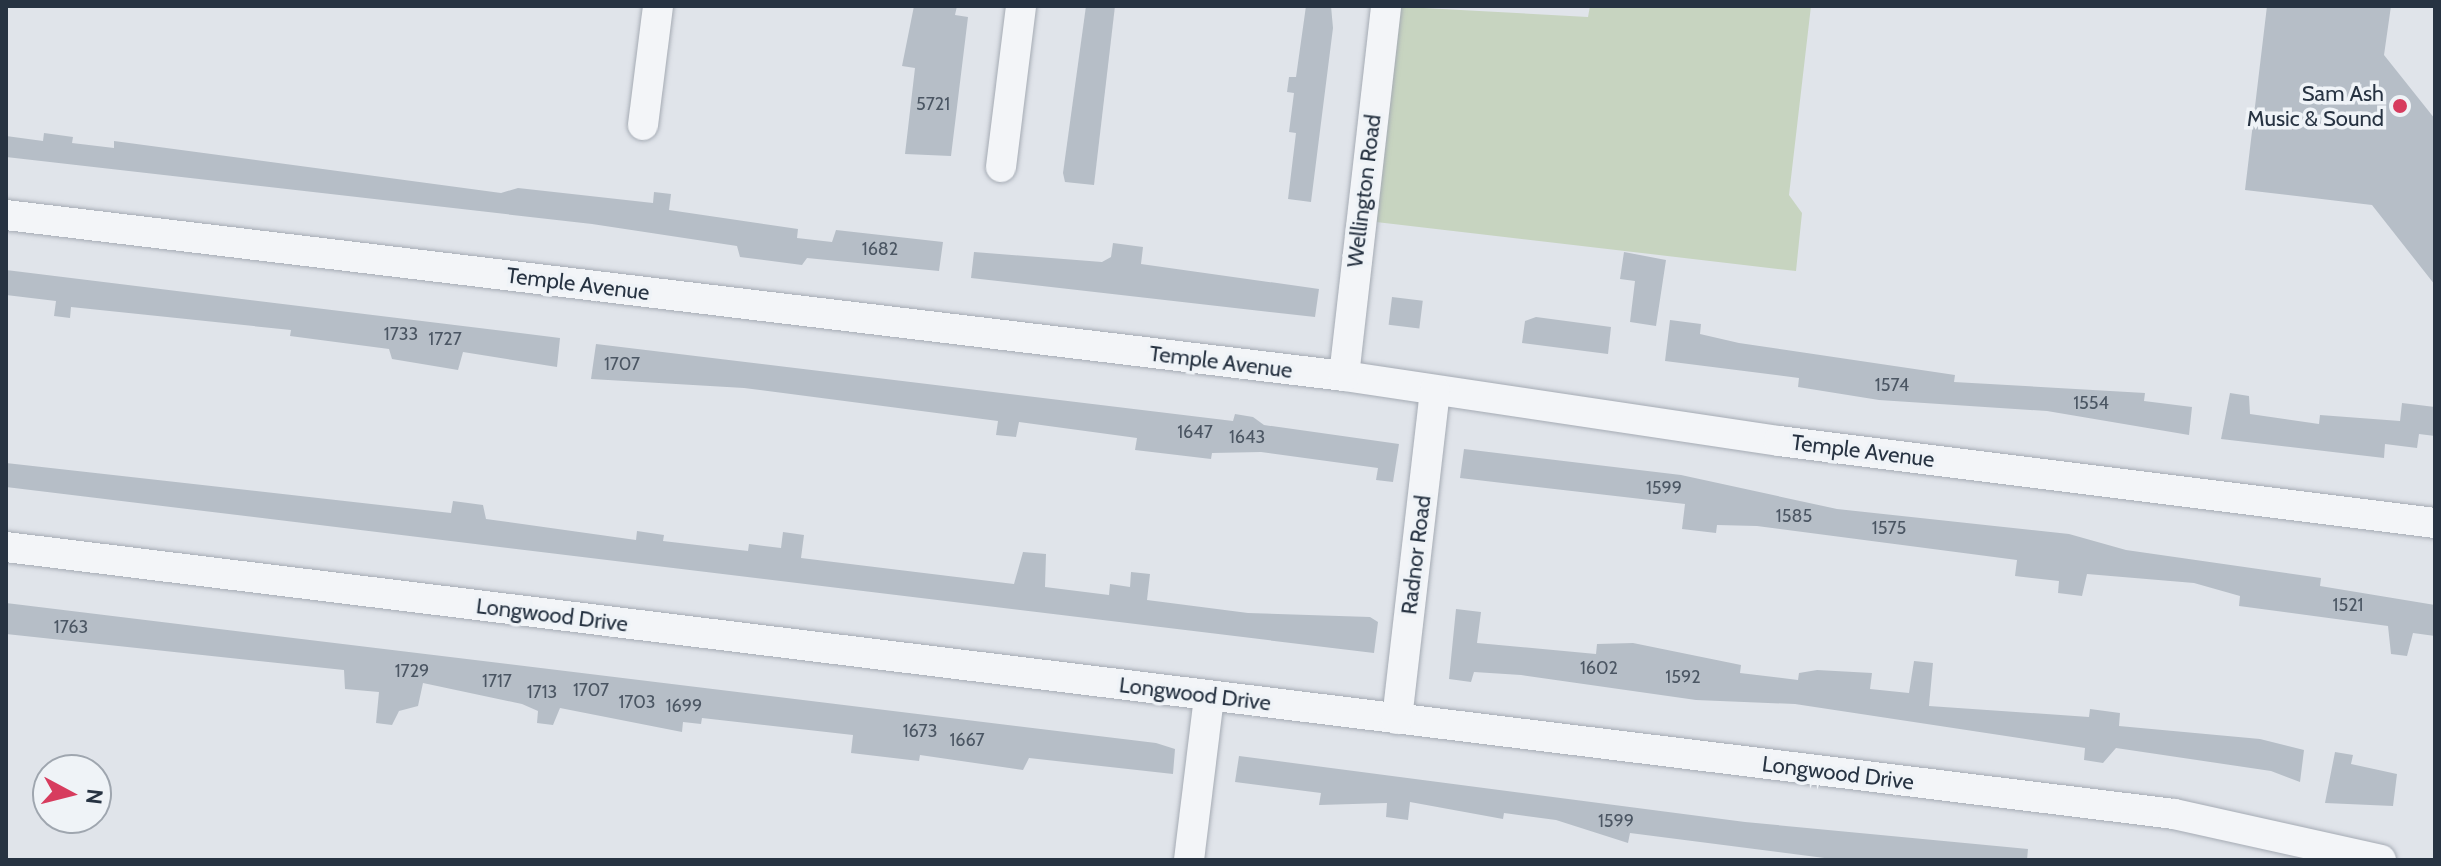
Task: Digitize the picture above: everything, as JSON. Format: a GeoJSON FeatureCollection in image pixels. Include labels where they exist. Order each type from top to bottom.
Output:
{"type":"FeatureCollection","features":[{"type":"Feature","properties":{"kind":"street"},"geometry":{"type":"LineString","coordinates":[[643,125],[658,6]]}},
{"type":"Feature","properties":{"kind":"street"},"geometry":{"type":"LineString","coordinates":[[1001,167],[1021,6]]}},
{"type":"Feature","properties":{"kind":"street","name":"Wellington Road"},"geometry":{"type":"LineString","coordinates":[[1344,376],[1386,6]]}},
{"type":"Feature","properties":{"kind":"street","name":"Temple Avenue"},"geometry":{"type":"LineString","coordinates":[[6,215],[1344,376],[1435,391],[2435,523]]}},
{"type":"Feature","properties":{"kind":"street","name":"Radnor Road"},"geometry":{"type":"LineString","coordinates":[[1397,719],[1435,391]]}},
{"type":"Feature","properties":{"kind":"street","name":"Longwood Drive"},"geometry":{"type":"LineString","coordinates":[[6,547],[2174,814],[2381,860]]}},
{"type":"Feature","properties":{"kind":"street"},"geometry":{"type":"LineString","coordinates":[[1189,860],[1209,696]]}},
{"type":"Feature","properties":{"kind":"green space"},"geometry":{"type":"Polygon","coordinates":[[[1386,6],[1588,17],[1590,6],[1811,6],[1789,195],[1802,213],[1796,271],[1359,220],[1386,6]]]}},
{"type":"Feature","properties":{"kind":"building"},"geometry":{"type":"Polygon","coordinates":[[[914,6],[957,6],[955,15],[968,17],[951,156],[905,154],[915,68],[902,66],[914,6]]]}},
{"type":"Feature","properties":{"kind":"building"},"geometry":{"type":"Polygon","coordinates":[[[1086,6],[1115,6],[1094,185],[1065,182],[1063,173],[1086,6]]]}},
{"type":"Feature","properties":{"kind":"building"},"geometry":{"type":"Polygon","coordinates":[[[1306,6],[1331,6],[1333,28],[1311,202],[1288,199],[1296,133],[1289,132],[1294,93],[1287,92],[1289,77],[1296,77],[1306,6]]]}},
{"type":"Feature","properties":{"kind":"building"},"geometry":{"type":"Polygon","coordinates":[[[2267,6],[2391,6],[2384,55],[2435,119],[2435,285],[2372,205],[2245,190],[2267,6]]]}},
{"type":"Feature","properties":{"kind":"building"},"geometry":{"type":"Polygon","coordinates":[[[44,133],[73,137],[72,143],[114,148],[114,141],[501,193],[518,188],[653,203],[654,192],[671,194],[669,210],[798,229],[797,238],[832,242],[836,230],[943,242],[939,271],[807,258],[802,265],[740,257],[737,246],[592,224],[6,157],[6,136],[43,141],[44,133]]]}},
{"type":"Feature","properties":{"kind":"building"},"geometry":{"type":"Polygon","coordinates":[[[1113,243],[1143,247],[1141,264],[1319,289],[1315,317],[971,278],[974,252],[1102,262],[1111,257],[1113,243]]]}},
{"type":"Feature","properties":{"kind":"building"},"geometry":{"type":"Polygon","coordinates":[[[1624,252],[1666,260],[1656,326],[1630,322],[1635,281],[1620,279],[1624,252]]]}},
{"type":"Feature","properties":{"kind":"building"},"geometry":{"type":"Polygon","coordinates":[[[6,270],[560,338],[557,367],[463,352],[458,370],[392,359],[389,349],[290,336],[291,330],[71,307],[70,318],[54,316],[56,301],[6,295],[6,270]]]}},
{"type":"Feature","properties":{"kind":"building"},"geometry":{"type":"Polygon","coordinates":[[[1392,297],[1423,301],[1419,329],[1389,325],[1392,297]]]}},
{"type":"Feature","properties":{"kind":"building"},"geometry":{"type":"Polygon","coordinates":[[[1536,317],[1611,327],[1608,354],[1522,343],[1525,321],[1536,317]]]}},
{"type":"Feature","properties":{"kind":"building"},"geometry":{"type":"Polygon","coordinates":[[[1670,320],[1701,324],[1700,334],[1739,343],[1955,375],[1954,382],[2145,393],[2144,401],[2192,407],[2189,435],[2047,411],[1879,400],[1798,387],[1799,378],[1665,361],[1670,320]]]}},
{"type":"Feature","properties":{"kind":"building"},"geometry":{"type":"Polygon","coordinates":[[[596,344],[1233,421],[1235,414],[1253,417],[1264,425],[1399,444],[1393,482],[1376,480],[1378,468],[1261,452],[1212,453],[1211,459],[1135,450],[1137,438],[1019,422],[1016,437],[996,435],[998,421],[744,388],[591,379],[596,344]]]}},
{"type":"Feature","properties":{"kind":"building"},"geometry":{"type":"Polygon","coordinates":[[[2230,393],[2249,396],[2250,414],[2319,424],[2320,415],[2400,421],[2402,403],[2435,407],[2435,436],[2419,434],[2417,448],[2385,444],[2384,458],[2221,439],[2230,393]]]}},
{"type":"Feature","properties":{"kind":"building"},"geometry":{"type":"Polygon","coordinates":[[[1464,449],[1681,475],[1837,509],[2069,534],[2126,550],[2321,578],[2320,586],[2435,605],[2435,636],[2413,633],[2407,656],[2391,654],[2388,626],[2239,606],[2240,596],[2194,583],[2087,574],[2082,596],[2058,593],[2059,581],[2015,576],[2017,560],[1757,526],[1717,525],[1716,533],[1682,529],[1685,504],[1460,478],[1464,449]]]}},
{"type":"Feature","properties":{"kind":"building"},"geometry":{"type":"Polygon","coordinates":[[[6,463],[451,513],[453,501],[483,505],[486,519],[636,540],[637,531],[664,535],[663,541],[748,551],[749,544],[781,548],[783,532],[804,535],[801,558],[1014,584],[1023,552],[1046,554],[1045,587],[1109,595],[1110,584],[1130,587],[1131,572],[1150,574],[1147,600],[1248,613],[1370,617],[1378,622],[1374,653],[6,487],[6,463]]]}},
{"type":"Feature","properties":{"kind":"building"},"geometry":{"type":"Polygon","coordinates":[[[6,603],[1156,743],[1175,749],[1173,774],[1029,758],[1023,770],[920,755],[919,761],[851,753],[853,735],[702,718],[701,724],[683,722],[682,732],[560,708],[553,725],[537,723],[538,711],[522,704],[423,683],[418,706],[399,711],[392,725],[376,723],[379,692],[345,689],[344,670],[6,634],[6,603]]]}},
{"type":"Feature","properties":{"kind":"building"},"geometry":{"type":"Polygon","coordinates":[[[1456,609],[1481,612],[1477,643],[1596,654],[1597,644],[1633,643],[1741,665],[1740,673],[1798,680],[1799,673],[1817,670],[1872,673],[1870,689],[1909,693],[1914,661],[1933,663],[1929,706],[2089,717],[2090,709],[2120,713],[2119,726],[2260,739],[2304,750],[2300,782],[2271,771],[2116,748],[2103,763],[2084,760],[2085,748],[1795,704],[1696,700],[1521,675],[1474,672],[1471,682],[1449,679],[1456,609]]]}},
{"type":"Feature","properties":{"kind":"building"},"geometry":{"type":"Polygon","coordinates":[[[2335,752],[2353,755],[2351,764],[2397,774],[2393,806],[2325,803],[2335,752]]]}},
{"type":"Feature","properties":{"kind":"building"},"geometry":{"type":"Polygon","coordinates":[[[1239,756],[1745,822],[2028,849],[2027,860],[1840,860],[1630,833],[1628,843],[1556,820],[1504,813],[1503,819],[1410,802],[1408,820],[1386,817],[1387,803],[1319,805],[1321,793],[1235,782],[1239,756]]]}},
{"type":"Feature","properties":{"kind":"place","name":"Sam Ash Music & Sound"},"geometry":{"type":"Point","coordinates":[2400,106]}}]}
